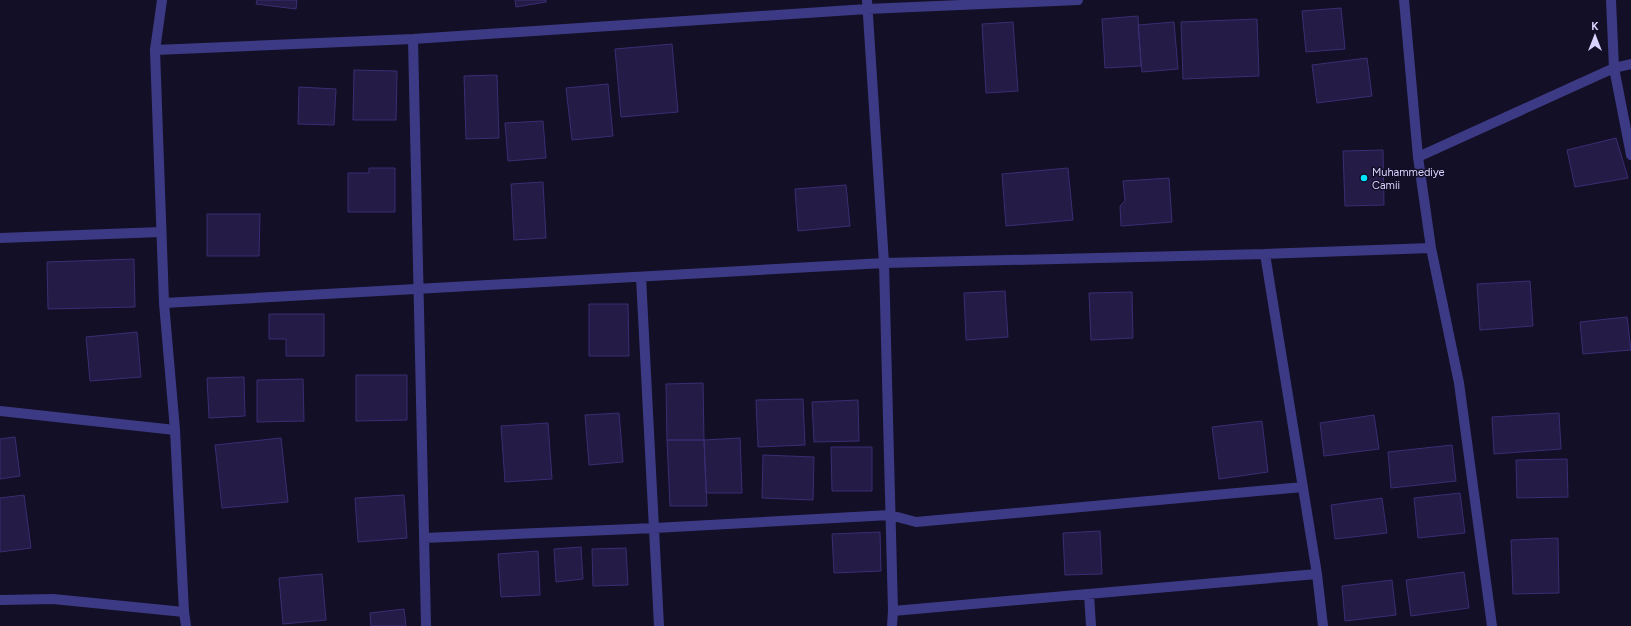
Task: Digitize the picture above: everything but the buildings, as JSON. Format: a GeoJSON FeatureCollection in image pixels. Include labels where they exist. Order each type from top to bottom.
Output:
{"type":"FeatureCollection","features":[{"type":"Feature","properties":{"kind":"street"},"geometry":{"type":"LineString","coordinates":[[162,0],[155,50],[161,232],[164,303],[175,430],[184,612],[186,626]]}},
{"type":"Feature","properties":{"kind":"street"},"geometry":{"type":"LineString","coordinates":[[155,50],[413,39],[867,5],[1078,0]]}},
{"type":"Feature","properties":{"kind":"street"},"geometry":{"type":"LineString","coordinates":[[1404,0],[1418,157],[1432,248],[1459,382],[1492,626]]}},
{"type":"Feature","properties":{"kind":"street"},"geometry":{"type":"LineString","coordinates":[[1611,0],[1614,68],[1631,155]]}},
{"type":"Feature","properties":{"kind":"street"},"geometry":{"type":"LineString","coordinates":[[867,5],[884,263],[893,611],[892,626]]}},
{"type":"Feature","properties":{"kind":"street"},"geometry":{"type":"LineString","coordinates":[[413,39],[426,626]]}},
{"type":"Feature","properties":{"kind":"street"},"geometry":{"type":"LineString","coordinates":[[1418,157],[1614,68],[1631,64]]}},
{"type":"Feature","properties":{"kind":"street"},"geometry":{"type":"LineString","coordinates":[[0,238],[161,232]]}},
{"type":"Feature","properties":{"kind":"street"},"geometry":{"type":"LineString","coordinates":[[164,303],[884,263],[1265,254],[1432,248]]}},
{"type":"Feature","properties":{"kind":"street"},"geometry":{"type":"LineString","coordinates":[[1265,254],[1317,574],[1323,626]]}},
{"type":"Feature","properties":{"kind":"street"},"geometry":{"type":"LineString","coordinates":[[641,277],[659,626]]}},
{"type":"Feature","properties":{"kind":"street"},"geometry":{"type":"LineString","coordinates":[[0,411],[175,430]]}},
{"type":"Feature","properties":{"kind":"street"},"geometry":{"type":"LineString","coordinates":[[424,538],[890,516],[916,522],[1303,487]]}},
{"type":"Feature","properties":{"kind":"street"},"geometry":{"type":"LineString","coordinates":[[893,611],[1317,574]]}},
{"type":"Feature","properties":{"kind":"street"},"geometry":{"type":"LineString","coordinates":[[1089,594],[1091,626]]}},
{"type":"Feature","properties":{"kind":"street"},"geometry":{"type":"LineString","coordinates":[[0,600],[53,599],[184,612]]}},
{"type":"Feature","properties":{"kind":"place","name":"Muhammediye Camii"},"geometry":{"type":"Point","coordinates":[1364,178]}}]}
